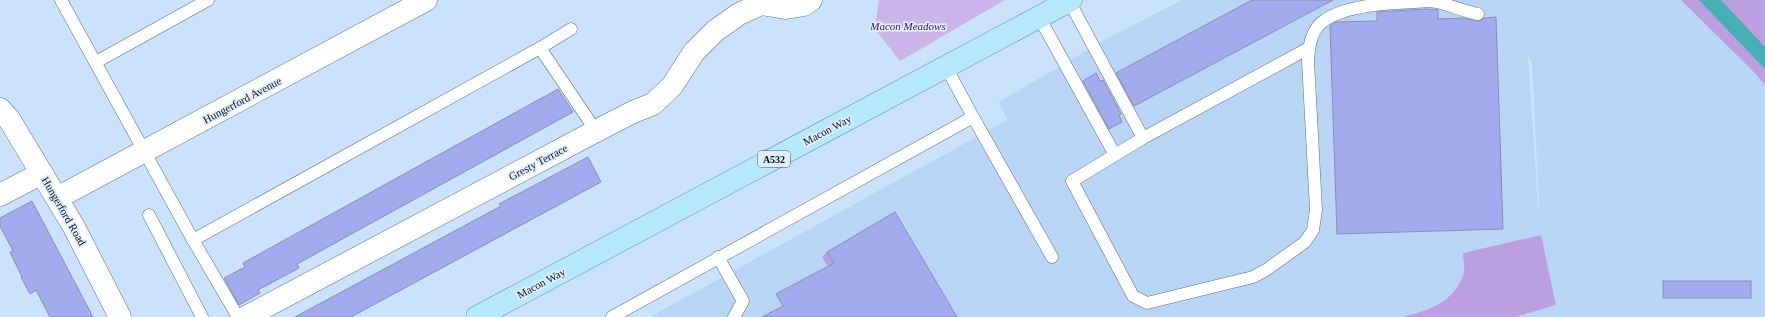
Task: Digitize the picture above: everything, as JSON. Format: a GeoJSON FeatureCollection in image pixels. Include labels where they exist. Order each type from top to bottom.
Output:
{"type":"FeatureCollection","features":[{"type":"Feature","properties":{"kind":"main road","name":"Macon Way"},"geometry":{"type":"LineString","coordinates":[[477,317],[1070,0]]}},
{"type":"Feature","properties":{"kind":"street","name":"Hungerford Avenue"},"geometry":{"type":"LineString","coordinates":[[57,198],[146,152],[426,0]]}},
{"type":"Feature","properties":{"kind":"street","name":"Gresty Terrace"},"geometry":{"type":"LineString","coordinates":[[246,317],[596,131],[633,112],[653,104],[672,86],[694,52],[715,31],[739,14],[761,4],[786,8],[804,5],[810,0]]}},
{"type":"Feature","properties":{"kind":"street","name":"Hungerford Road"},"geometry":{"type":"LineString","coordinates":[[0,109],[9,119],[74,227],[120,317]]}},
{"type":"Feature","properties":{"kind":"street"},"geometry":{"type":"LineString","coordinates":[[0,195],[42,173]]}},
{"type":"Feature","properties":{"kind":"lane"},"geometry":{"type":"LineString","coordinates":[[61,0],[146,152],[193,240],[238,317]]}},
{"type":"Feature","properties":{"kind":"lane"},"geometry":{"type":"LineString","coordinates":[[96,62],[208,0]]}},
{"type":"Feature","properties":{"kind":"lane"},"geometry":{"type":"LineString","coordinates":[[1070,0],[1143,138]]}},
{"type":"Feature","properties":{"kind":"lane"},"geometry":{"type":"LineString","coordinates":[[1308,48],[1143,138],[1072,181],[1133,296],[1147,303],[1252,277],[1266,270],[1305,242],[1313,230],[1316,210],[1308,48],[1313,34],[1325,20],[1342,13],[1376,4],[1435,2],[1461,11],[1478,14]]}},
{"type":"Feature","properties":{"kind":"lane"},"geometry":{"type":"LineString","coordinates":[[1039,17],[1115,155]]}},
{"type":"Feature","properties":{"kind":"lane"},"geometry":{"type":"LineString","coordinates":[[193,240],[540,48],[571,29]]}},
{"type":"Feature","properties":{"kind":"lane"},"geometry":{"type":"LineString","coordinates":[[540,48],[596,131]]}},
{"type":"Feature","properties":{"kind":"lane"},"geometry":{"type":"LineString","coordinates":[[946,67],[1052,257]]}},
{"type":"Feature","properties":{"kind":"lane"},"geometry":{"type":"LineString","coordinates":[[612,317],[973,117]]}},
{"type":"Feature","properties":{"kind":"lane"},"geometry":{"type":"LineString","coordinates":[[149,215],[202,317]]}},
{"type":"Feature","properties":{"kind":"lane"},"geometry":{"type":"LineString","coordinates":[[718,257],[743,300],[734,317]]}},
{"type":"Feature","properties":{"kind":"shaded area"},"geometry":{"type":"Polygon","coordinates":[[[1182,0],[1691,0],[1765,82],[1765,317],[650,317],[1007,120],[999,102],[1106,39],[1182,0]],[[1528,56],[1539,205],[1532,63],[1528,56]]]}},
{"type":"Feature","properties":{"kind":"shaded area"},"geometry":{"type":"Polygon","coordinates":[[[1681,0],[1765,0],[1765,85],[1753,71],[1681,0]]]}},
{"type":"Feature","properties":{"kind":"shaded area"},"geometry":{"type":"Polygon","coordinates":[[[1699,0],[1721,0],[1765,47],[1765,69],[1699,0]]]}},
{"type":"Feature","properties":{"kind":"shaded area"},"geometry":{"type":"Polygon","coordinates":[[[1541,235],[1556,305],[1515,317],[1402,317],[1422,312],[1440,304],[1455,291],[1464,272],[1463,253],[1541,235]]]}},
{"type":"Feature","properties":{"kind":"shaded area"},"geometry":{"type":"Polygon","coordinates":[[[827,252],[842,270],[840,284],[822,257],[827,252]]]}},
{"type":"Feature","properties":{"kind":"green space","name":"Macon Meadows"},"geometry":{"type":"Polygon","coordinates":[[[879,0],[1005,0],[900,61],[875,29],[879,0]]]}},
{"type":"Feature","properties":{"kind":"building"},"geometry":{"type":"Polygon","coordinates":[[[1252,0],[1333,0],[1134,106],[1116,73],[1252,0]]]}},
{"type":"Feature","properties":{"kind":"building"},"geometry":{"type":"Polygon","coordinates":[[[1426,9],[1438,10],[1438,19],[1464,18],[1481,21],[1484,18],[1496,17],[1503,229],[1337,234],[1330,26],[1336,22],[1377,21],[1377,12],[1426,9]]]}},
{"type":"Feature","properties":{"kind":"building"},"geometry":{"type":"Polygon","coordinates":[[[1096,73],[1100,81],[1103,80],[1121,114],[1119,115],[1122,122],[1109,129],[1083,81],[1096,73]]]}},
{"type":"Feature","properties":{"kind":"building"},"geometry":{"type":"Polygon","coordinates":[[[558,89],[573,112],[297,264],[299,268],[258,290],[260,293],[239,305],[224,278],[245,267],[243,263],[558,89]]]}},
{"type":"Feature","properties":{"kind":"building"},"geometry":{"type":"Polygon","coordinates":[[[588,157],[601,182],[351,317],[295,317],[501,206],[499,204],[588,157]]]}},
{"type":"Feature","properties":{"kind":"building"},"geometry":{"type":"Polygon","coordinates":[[[32,201],[93,317],[50,317],[36,290],[30,294],[21,277],[10,252],[13,251],[0,226],[0,218],[32,201]]]}},
{"type":"Feature","properties":{"kind":"building"},"geometry":{"type":"Polygon","coordinates":[[[895,212],[957,317],[762,317],[783,306],[776,294],[834,263],[827,252],[895,212]]]}},
{"type":"Feature","properties":{"kind":"building"},"geometry":{"type":"Polygon","coordinates":[[[1663,281],[1751,281],[1751,298],[1663,298],[1663,281]]]}}]}
